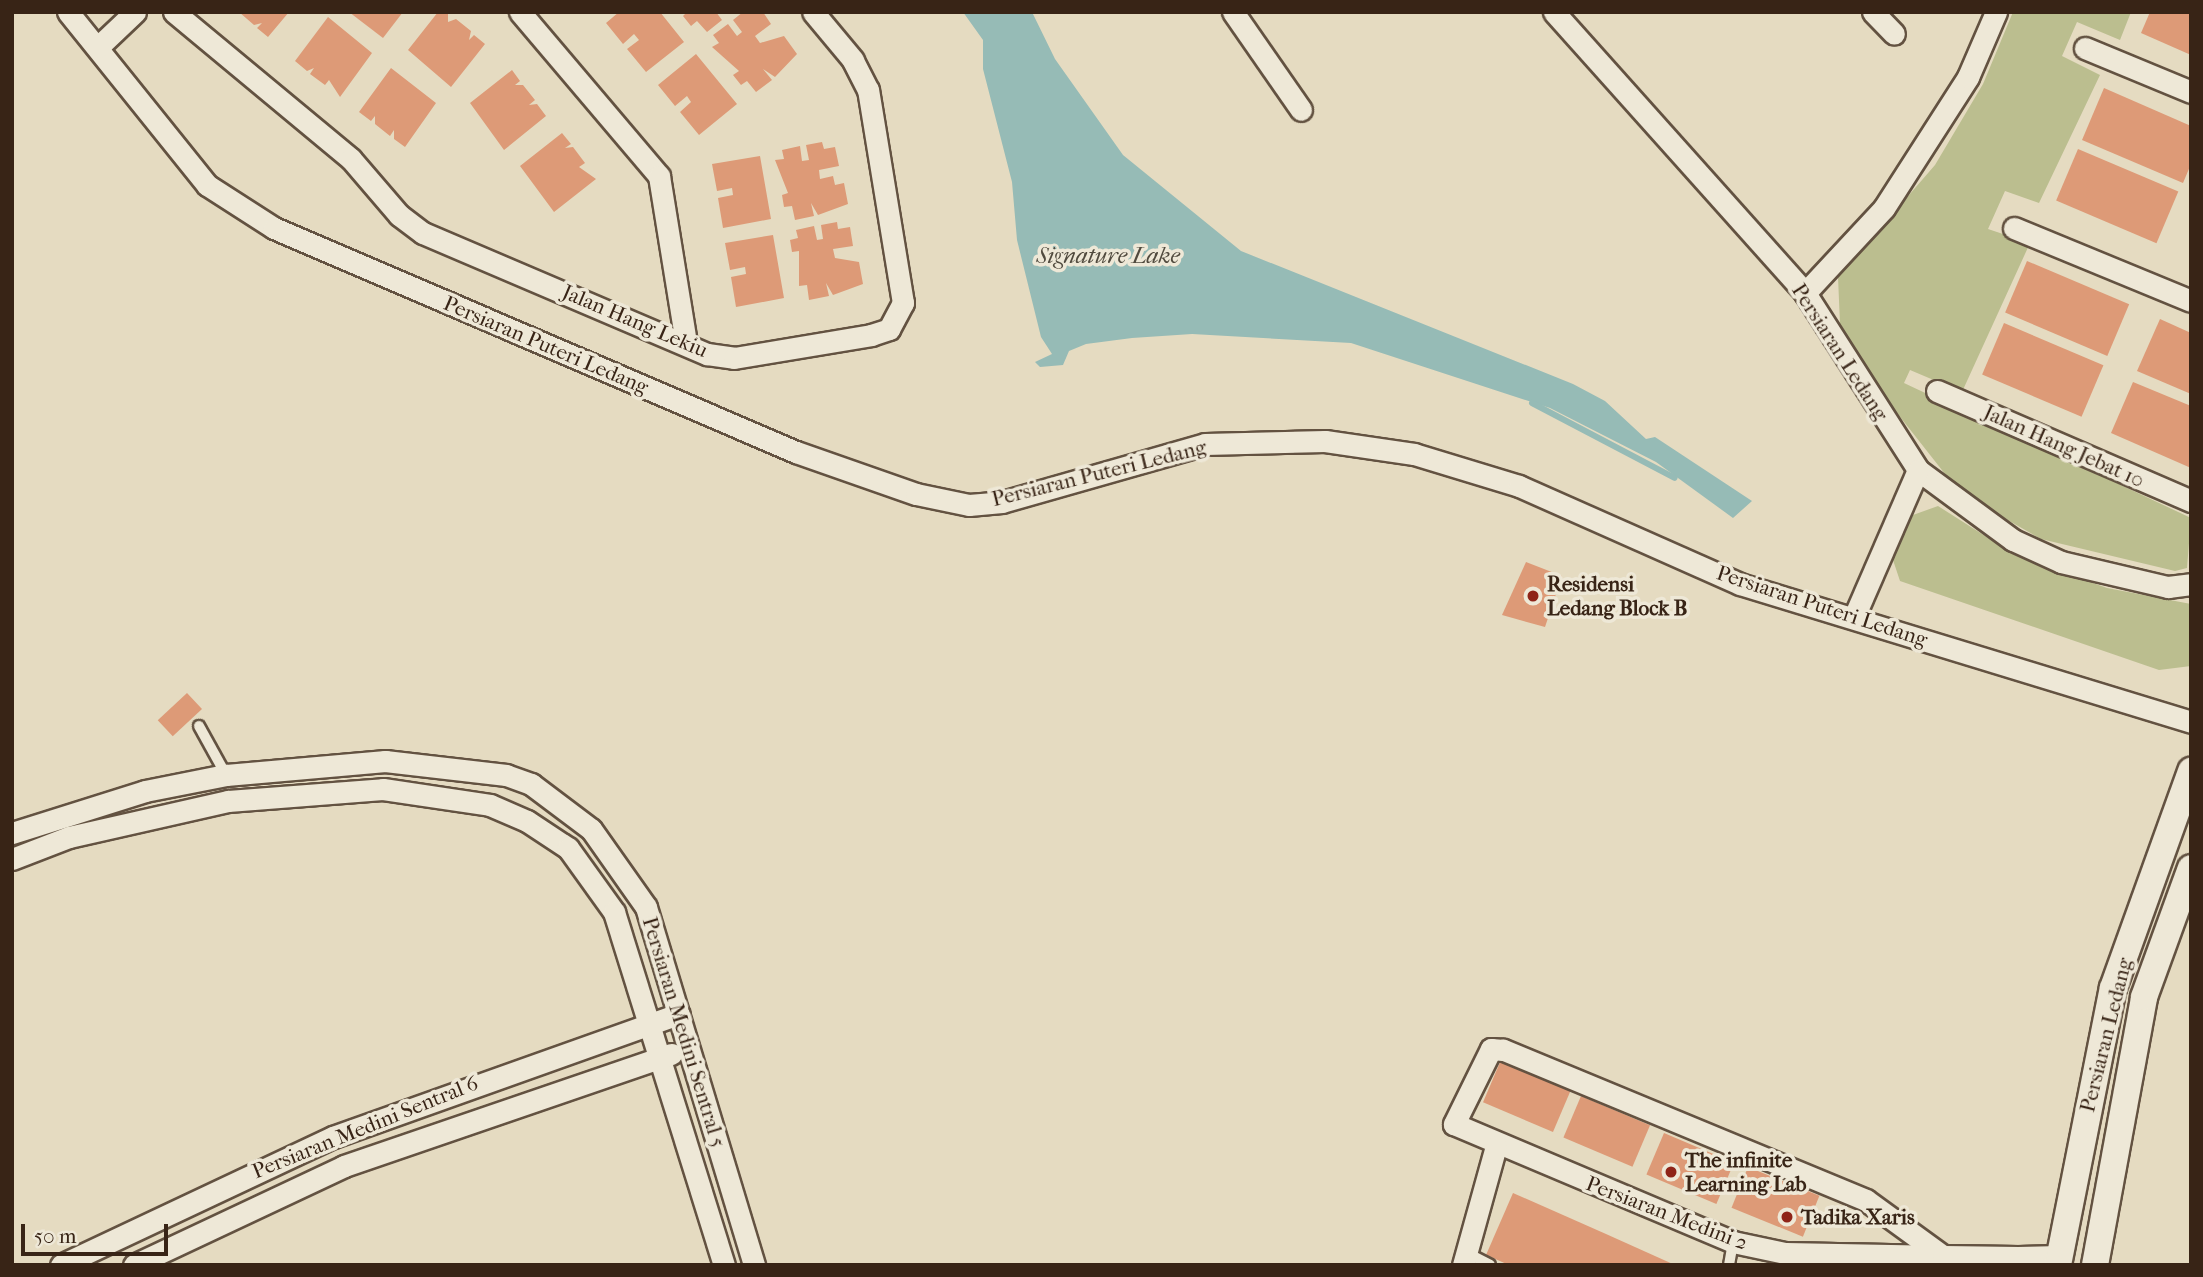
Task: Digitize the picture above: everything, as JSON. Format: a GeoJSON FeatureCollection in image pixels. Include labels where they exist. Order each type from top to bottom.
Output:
{"type":"FeatureCollection","features":[{"type":"Feature","properties":{"kind":"street","name":"Persiaran Puteri Ledang"},"geometry":{"type":"LineString","coordinates":[[68,12],[207,185],[274,228],[796,452],[916,494],[969,505],[1002,502],[1205,444],[1325,441],[1414,454],[1519,486],[1740,584],[2191,722]]}},
{"type":"Feature","properties":{"kind":"street"},"geometry":{"type":"LineString","coordinates":[[97,47],[135,12]]}},
{"type":"Feature","properties":{"kind":"street","name":"Jalan Hang Lekiu"},"geometry":{"type":"LineString","coordinates":[[174,12],[351,159],[398,215],[423,233],[686,342],[734,358],[872,335],[898,319],[904,285],[868,90],[853,60],[813,12]]}},
{"type":"Feature","properties":{"kind":"street"},"geometry":{"type":"LineString","coordinates":[[520,12],[659,176],[686,342]]}},
{"type":"Feature","properties":{"kind":"street"},"geometry":{"type":"LineString","coordinates":[[1233,12],[1301,110]]}},
{"type":"Feature","properties":{"kind":"street","name":"Persiaran Ledang"},"geometry":{"type":"LineString","coordinates":[[1554,12],[1805,293],[1917,470],[2013,540],[2061,562],[2168,587],[2191,584]]}},
{"type":"Feature","properties":{"kind":"street"},"geometry":{"type":"LineString","coordinates":[[1873,12],[1894,34]]}},
{"type":"Feature","properties":{"kind":"street"},"geometry":{"type":"LineString","coordinates":[[1805,293],[1884,208],[1968,77],[1996,12]]}},
{"type":"Feature","properties":{"kind":"street"},"geometry":{"type":"LineString","coordinates":[[2085,48],[2191,92]]}},
{"type":"Feature","properties":{"kind":"street"},"geometry":{"type":"LineString","coordinates":[[2014,228],[2191,301]]}},
{"type":"Feature","properties":{"kind":"street","name":"Jalan Hang Jebat 10"},"geometry":{"type":"LineString","coordinates":[[1937,391],[2191,501]]}},
{"type":"Feature","properties":{"kind":"street"},"geometry":{"type":"LineString","coordinates":[[1854,617],[1917,470]]}},
{"type":"Feature","properties":{"kind":"street","name":"Persiaran Medini Sentral 5"},"geometry":{"type":"LineString","coordinates":[[12,833],[145,791],[226,775],[385,761],[506,775],[531,784],[591,829],[620,862],[646,907],[754,1265]]}},
{"type":"Feature","properties":{"kind":"street","name":"Persiaran Ledang"},"geometry":{"type":"LineString","coordinates":[[2059,1260],[2113,988],[2191,771]]}},
{"type":"Feature","properties":{"kind":"street","name":"Persiaran Medini Sentral 5"},"geometry":{"type":"LineString","coordinates":[[12,859],[82,834],[228,800],[383,789],[490,805],[568,848],[593,877],[614,912],[724,1265]]}},
{"type":"Feature","properties":{"kind":"street","name":"Persiaran Ledang"},"geometry":{"type":"LineString","coordinates":[[2095,1265],[2144,997],[2191,868]]}},
{"type":"Feature","properties":{"kind":"street","name":"Persiaran Medini Sentral 6"},"geometry":{"type":"LineString","coordinates":[[61,1265],[333,1137],[679,1014]]}},
{"type":"Feature","properties":{"kind":"street","name":"Persiaran Medini Sentral 6"},"geometry":{"type":"LineString","coordinates":[[134,1265],[344,1166],[689,1048]]}},
{"type":"Feature","properties":{"kind":"street","name":"Persiaran Medini 2"},"geometry":{"type":"LineString","coordinates":[[1943,1256],[1866,1200],[1503,1049],[1491,1049],[1454,1124],[1496,1146],[1733,1242],[1785,1253],[2059,1260]]}},
{"type":"Feature","properties":{"kind":"street"},"geometry":{"type":"LineString","coordinates":[[1464,1258],[1496,1146]]}},
{"type":"Feature","properties":{"kind":"lane"},"geometry":{"type":"LineString","coordinates":[[199,726],[226,775]]}},
{"type":"Feature","properties":{"kind":"lane"},"geometry":{"type":"LineString","coordinates":[[1730,1265],[1733,1242]]}},
{"type":"Feature","properties":{"kind":"lane"},"geometry":{"type":"LineString","coordinates":[[1464,1258],[1490,1265]]}},
{"type":"Feature","properties":{"kind":"green space"},"geometry":{"type":"Polygon","coordinates":[[[2013,12],[2131,12],[2120,40],[2077,22],[2062,56],[2100,75],[2039,203],[2005,191],[1988,229],[2030,243],[1962,392],[1910,370],[1904,383],[2191,518],[2187,568],[2175,571],[2041,539],[1960,493],[1875,385],[1840,324],[1838,277],[1935,165],[1983,84],[2013,12]]]}},
{"type":"Feature","properties":{"kind":"green space"},"geometry":{"type":"Polygon","coordinates":[[[1938,506],[2015,555],[2107,588],[2191,604],[2191,666],[2159,670],[1900,581],[1892,557],[1913,515],[1938,506]]]}},
{"type":"Feature","properties":{"kind":"water","name":"Signature Lake"},"geometry":{"type":"Polygon","coordinates":[[[963,12],[1032,12],[1055,59],[1123,155],[1241,251],[1573,384],[1605,401],[1646,439],[1655,437],[1752,501],[1733,518],[1656,462],[1550,408],[1351,343],[1192,334],[1132,338],[1086,344],[1069,351],[1063,365],[1040,367],[1035,362],[1052,354],[1041,337],[1017,240],[1012,182],[983,69],[983,40],[963,12]]]}},
{"type":"Feature","properties":{"kind":"building"},"geometry":{"type":"Polygon","coordinates":[[[239,12],[289,12],[268,37],[257,28],[262,23],[254,25],[239,12]]]}},
{"type":"Feature","properties":{"kind":"building"},"geometry":{"type":"Polygon","coordinates":[[[349,12],[403,12],[383,38],[349,12]]]}},
{"type":"Feature","properties":{"kind":"building"},"geometry":{"type":"Polygon","coordinates":[[[438,12],[448,12],[448,22],[456,19],[471,31],[469,40],[474,35],[485,44],[451,87],[408,50],[438,12]]]}},
{"type":"Feature","properties":{"kind":"building"},"geometry":{"type":"Polygon","coordinates":[[[619,12],[660,12],[684,42],[646,72],[627,49],[639,40],[634,34],[623,44],[606,23],[619,12]]]}},
{"type":"Feature","properties":{"kind":"building"},"geometry":{"type":"Polygon","coordinates":[[[687,12],[716,12],[722,20],[707,32],[697,21],[691,26],[683,16],[687,12]]]}},
{"type":"Feature","properties":{"kind":"building"},"geometry":{"type":"Polygon","coordinates":[[[743,12],[763,12],[771,24],[755,36],[760,43],[784,36],[797,54],[775,77],[763,69],[772,80],[756,92],[747,81],[741,85],[733,75],[739,71],[712,47],[719,43],[713,35],[728,24],[737,36],[742,32],[733,20],[743,12]]]}},
{"type":"Feature","properties":{"kind":"building"},"geometry":{"type":"Polygon","coordinates":[[[2150,12],[2191,12],[2191,55],[2141,33],[2150,12]]]}},
{"type":"Feature","properties":{"kind":"building"},"geometry":{"type":"Polygon","coordinates":[[[328,17],[372,53],[340,97],[329,80],[325,85],[310,74],[314,68],[307,71],[295,61],[328,17]]]}},
{"type":"Feature","properties":{"kind":"building"},"geometry":{"type":"Polygon","coordinates":[[[696,54],[737,104],[699,135],[680,112],[691,102],[687,96],[675,106],[658,85],[696,54]]]}},
{"type":"Feature","properties":{"kind":"building"},"geometry":{"type":"Polygon","coordinates":[[[391,68],[436,103],[405,147],[394,139],[394,130],[390,136],[375,124],[375,116],[371,121],[359,112],[391,68]]]}},
{"type":"Feature","properties":{"kind":"building"},"geometry":{"type":"Polygon","coordinates":[[[512,70],[520,81],[515,85],[523,85],[535,100],[529,105],[537,104],[546,116],[504,150],[470,103],[512,70]]]}},
{"type":"Feature","properties":{"kind":"building"},"geometry":{"type":"Polygon","coordinates":[[[2104,88],[2191,126],[2191,164],[2183,183],[2082,140],[2104,88]]]}},
{"type":"Feature","properties":{"kind":"building"},"geometry":{"type":"Polygon","coordinates":[[[562,133],[571,144],[565,148],[573,147],[585,163],[579,167],[596,179],[554,212],[520,166],[562,133]]]}},
{"type":"Feature","properties":{"kind":"building"},"geometry":{"type":"Polygon","coordinates":[[[822,142],[824,149],[835,147],[839,166],[819,170],[820,179],[833,176],[835,185],[844,183],[848,204],[818,215],[811,203],[814,216],[795,220],[792,206],[784,207],[782,195],[788,193],[775,160],[784,159],[782,150],[800,146],[802,161],[809,160],[806,145],[822,142]]]}},
{"type":"Feature","properties":{"kind":"building"},"geometry":{"type":"Polygon","coordinates":[[[2078,149],[2178,192],[2156,243],[2056,201],[2078,149]]]}},
{"type":"Feature","properties":{"kind":"building"},"geometry":{"type":"Polygon","coordinates":[[[760,156],[771,219],[723,228],[718,198],[733,195],[732,188],[717,191],[712,164],[760,156]]]}},
{"type":"Feature","properties":{"kind":"building"},"geometry":{"type":"Polygon","coordinates":[[[837,222],[838,229],[850,227],[853,246],[833,249],[835,258],[859,262],[863,284],[833,295],[826,283],[829,296],[809,300],[807,285],[799,286],[799,251],[792,252],[790,240],[798,238],[796,230],[814,226],[817,240],[823,239],[821,225],[837,222]]]}},
{"type":"Feature","properties":{"kind":"building"},"geometry":{"type":"Polygon","coordinates":[[[773,235],[784,298],[736,307],[731,277],[746,274],[745,267],[730,270],[725,243],[773,235]]]}},
{"type":"Feature","properties":{"kind":"building"},"geometry":{"type":"Polygon","coordinates":[[[2027,261],[2129,304],[2107,356],[2005,313],[2027,261]]]}},
{"type":"Feature","properties":{"kind":"building"},"geometry":{"type":"Polygon","coordinates":[[[2160,319],[2191,333],[2191,394],[2137,371],[2160,319]]]}},
{"type":"Feature","properties":{"kind":"building"},"geometry":{"type":"Polygon","coordinates":[[[2004,323],[2103,365],[2082,417],[1982,375],[2004,323]]]}},
{"type":"Feature","properties":{"kind":"building"},"geometry":{"type":"Polygon","coordinates":[[[2133,382],[2191,406],[2191,468],[2111,433],[2133,382]]]}},
{"type":"Feature","properties":{"kind":"building","name":"Residensi Ledang Block B"},"geometry":{"type":"Polygon","coordinates":[[[1526,562],[1562,576],[1545,627],[1502,615],[1526,562]]]}},
{"type":"Feature","properties":{"kind":"building"},"geometry":{"type":"Polygon","coordinates":[[[187,693],[202,709],[173,736],[158,720],[187,693]]]}},
{"type":"Feature","properties":{"kind":"building"},"geometry":{"type":"Polygon","coordinates":[[[1501,1060],[1571,1090],[1553,1132],[1483,1102],[1501,1060]]]}},
{"type":"Feature","properties":{"kind":"building"},"geometry":{"type":"Polygon","coordinates":[[[1581,1096],[1650,1125],[1632,1167],[1563,1137],[1581,1096]]]}},
{"type":"Feature","properties":{"kind":"building"},"geometry":{"type":"Polygon","coordinates":[[[1664,1133],[1734,1163],[1716,1204],[1646,1174],[1664,1133]]]}},
{"type":"Feature","properties":{"kind":"building"},"geometry":{"type":"Polygon","coordinates":[[[1748,1167],[1819,1196],[1803,1237],[1732,1208],[1748,1167]]]}},
{"type":"Feature","properties":{"kind":"building"},"geometry":{"type":"Polygon","coordinates":[[[1513,1193],[1675,1265],[1509,1265],[1486,1255],[1513,1193]]]}},
{"type":"Feature","properties":{"kind":"waterway"},"geometry":{"type":"LineString","coordinates":[[1532,403],[1675,478]]}},
{"type":"Feature","properties":{"kind":"place","name":"Residensi Ledang Block B"},"geometry":{"type":"Point","coordinates":[1533,596]}},
{"type":"Feature","properties":{"kind":"place","name":"The infinite Learning Lab"},"geometry":{"type":"Point","coordinates":[1671,1172]}},
{"type":"Feature","properties":{"kind":"place","name":"Tadika Xaris"},"geometry":{"type":"Point","coordinates":[1787,1217]}}]}
